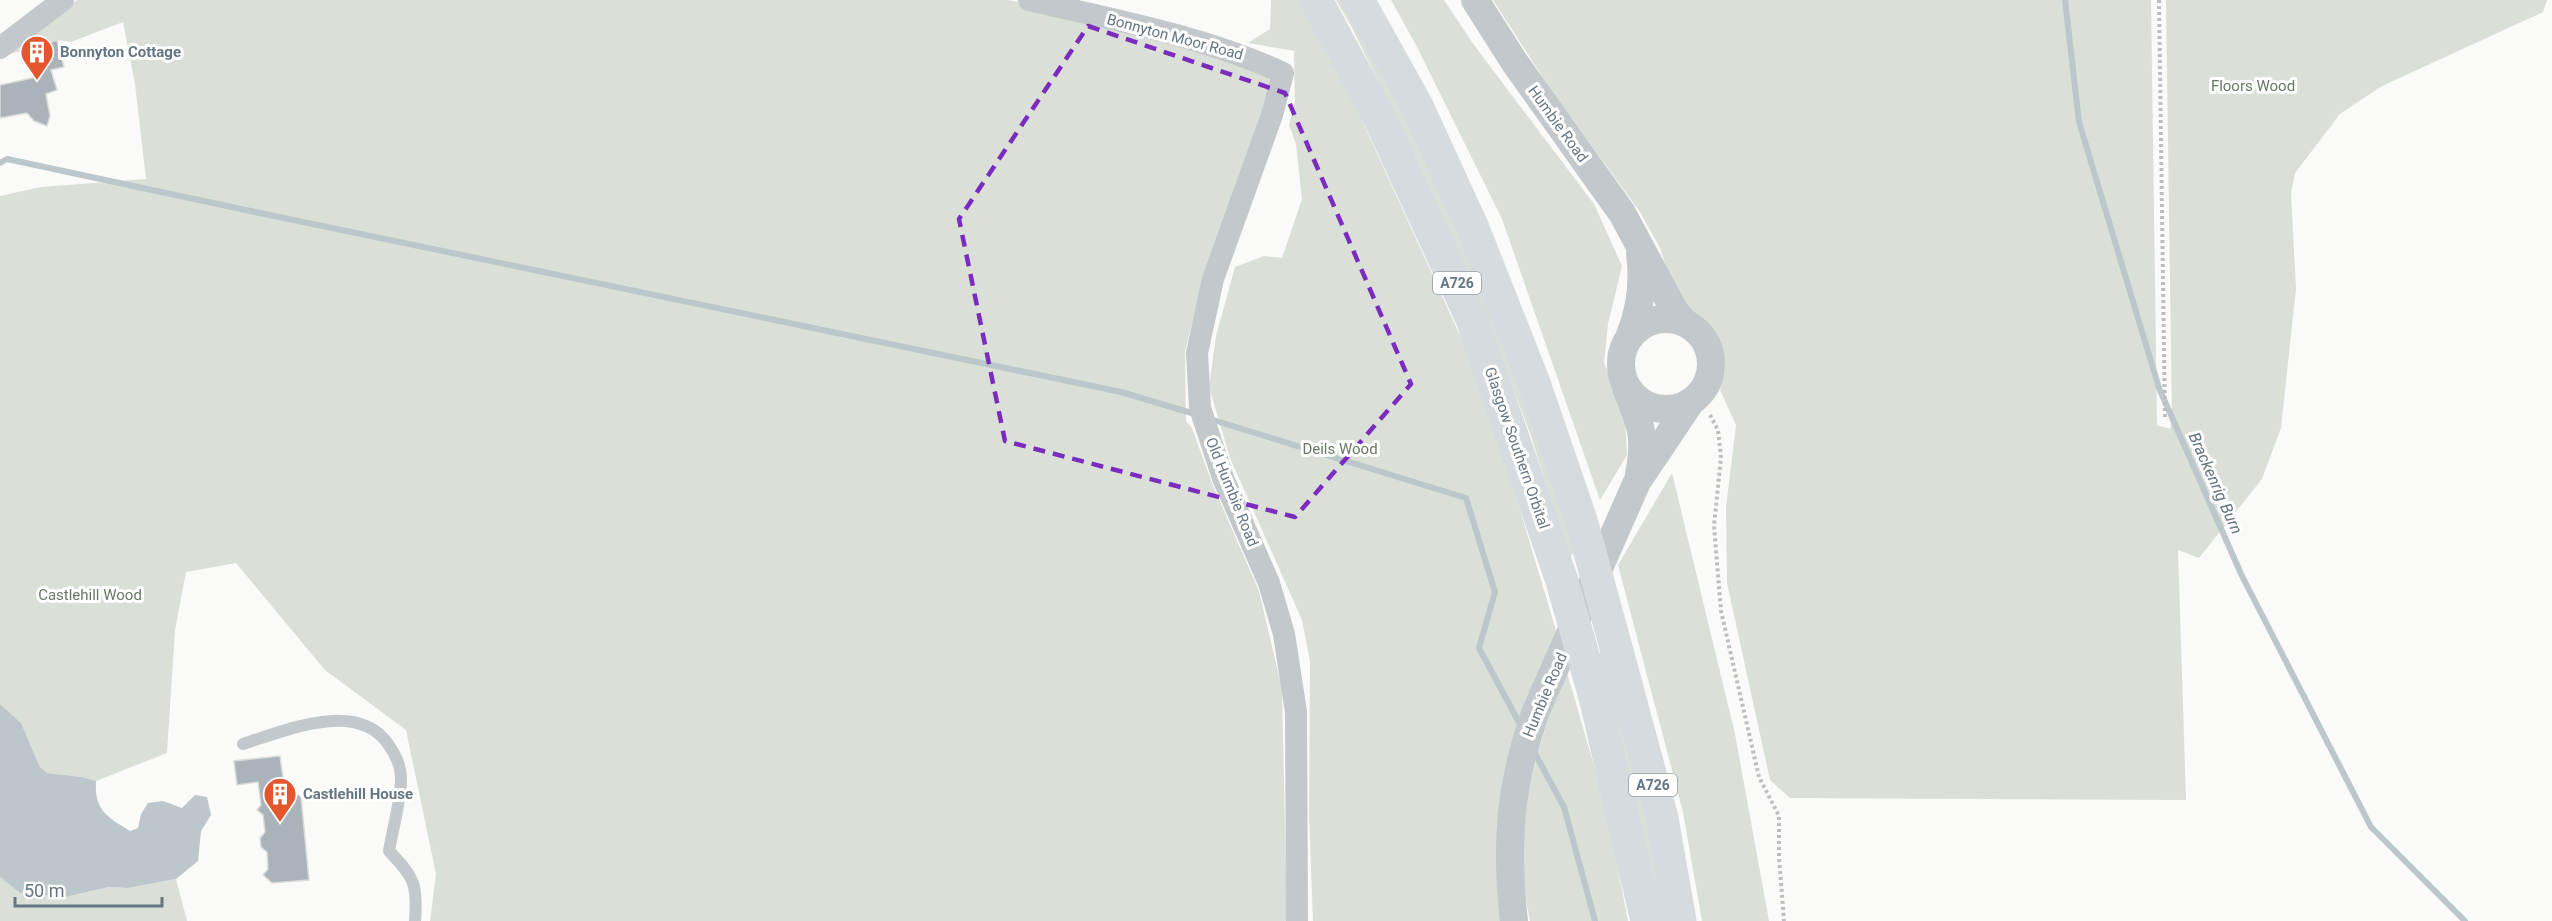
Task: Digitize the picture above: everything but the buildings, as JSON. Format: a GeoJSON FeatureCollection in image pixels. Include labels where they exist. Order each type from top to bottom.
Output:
{"type":"FeatureCollection","features":[{"type":"Feature","properties":{"kind":"highway","name":"Glasgow Southern Orbital"},"geometry":{"type":"LineString","coordinates":[[1316,0],[1381,121],[1472,319],[1562,581],[1596,701],[1647,921]]}},
{"type":"Feature","properties":{"kind":"highway","name":"A726"},"geometry":{"type":"LineString","coordinates":[[1358,0],[1417,106],[1472,226],[1534,383],[1581,520],[1617,651],[1662,818],[1680,921]]}},
{"type":"Feature","properties":{"kind":"street"},"geometry":{"type":"LineString","coordinates":[[0,48],[63,0]]}},
{"type":"Feature","properties":{"kind":"street","name":"Bonnyton Moor Road"},"geometry":{"type":"LineString","coordinates":[[1029,0],[1163,32],[1245,55],[1283,73]]}},
{"type":"Feature","properties":{"kind":"street","name":"Humbie Road"},"geometry":{"type":"LineString","coordinates":[[1475,0],[1515,63],[1622,213],[1639,248],[1683,322]]}},
{"type":"Feature","properties":{"kind":"street","name":"Old Humbie Road"},"geometry":{"type":"LineString","coordinates":[[1283,73],[1258,159],[1213,279],[1197,353],[1200,408],[1223,478],[1269,583],[1284,634],[1296,712],[1297,921]]}},
{"type":"Feature","properties":{"kind":"street","name":"Humbie Road"},"geometry":{"type":"LineString","coordinates":[[1630,335],[1639,312],[1642,285],[1639,248]]}},
{"type":"Feature","properties":{"kind":"street"},"geometry":{"type":"LineString","coordinates":[[1668,318],[1683,322],[1697,330],[1707,345],[1711,360],[1709,378],[1693,400],[1676,409],[1656,409],[1641,403],[1625,385],[1621,373],[1620,360],[1623,347],[1630,335],[1640,326],[1653,320],[1668,318]]}},
{"type":"Feature","properties":{"kind":"street","name":"Humbie Road"},"geometry":{"type":"LineString","coordinates":[[1625,385],[1642,432],[1644,447],[1637,482]]}},
{"type":"Feature","properties":{"kind":"street","name":"Humbie Road"},"geometry":{"type":"LineString","coordinates":[[1514,921],[1508,874],[1509,827],[1524,744],[1536,711],[1637,482],[1693,400]]}},
{"type":"Feature","properties":{"kind":"lane"},"geometry":{"type":"LineString","coordinates":[[243,744],[315,722],[360,722],[382,736],[398,757],[401,778],[389,850],[410,873],[417,896],[415,921]]}},
{"type":"Feature","properties":{"kind":"path"},"geometry":{"type":"LineString","coordinates":[[2159,0],[2165,419]]}},
{"type":"Feature","properties":{"kind":"path"},"geometry":{"type":"LineString","coordinates":[[1693,400],[1706,409],[1718,430],[1721,457],[1714,526],[1721,611],[1759,777],[1779,816],[1779,858],[1784,921]]}},
{"type":"Feature","properties":{"kind":"highlighted area"},"geometry":{"type":"Polygon","coordinates":[[[1088,26],[1285,93],[1411,384],[1295,517],[1005,441],[959,219],[1088,26]]]}},
{"type":"Feature","properties":{"kind":"green space","name":"Castlehill Wood"},"geometry":{"type":"Polygon","coordinates":[[[77,0],[1008,0],[1149,32],[1249,65],[1269,78],[1272,94],[1207,266],[1185,351],[1186,421],[1192,428],[1213,486],[1259,591],[1282,689],[1287,921],[430,921],[436,874],[406,730],[325,670],[236,563],[186,572],[175,630],[167,753],[96,781],[47,773],[40,767],[21,723],[0,704],[0,196],[41,187],[146,179],[135,84],[123,22],[71,42],[57,40],[7,55],[77,0]]]}},
{"type":"Feature","properties":{"kind":"green space","name":"Deils Wood"},"geometry":{"type":"Polygon","coordinates":[[[1271,0],[1303,0],[1346,85],[1483,386],[1558,637],[1525,701],[1513,745],[1505,921],[1313,921],[1309,812],[1310,661],[1302,620],[1230,458],[1209,387],[1216,336],[1235,267],[1264,256],[1282,258],[1302,199],[1296,144],[1289,125],[1295,103],[1294,51],[1248,43],[1270,29],[1271,0]]]}},
{"type":"Feature","properties":{"kind":"green space"},"geometry":{"type":"Polygon","coordinates":[[[1336,0],[1344,0],[1388,81],[1474,264],[1509,356],[1576,549],[1569,559],[1531,436],[1488,321],[1415,156],[1336,0]]]}},
{"type":"Feature","properties":{"kind":"green space"},"geometry":{"type":"Polygon","coordinates":[[[1391,0],[1444,0],[1474,45],[1594,204],[1622,266],[1608,324],[1604,362],[1625,420],[1627,455],[1600,500],[1502,219],[1416,45],[1391,0]]]}},
{"type":"Feature","properties":{"kind":"green space","name":"Floors Wood"},"geometry":{"type":"Polygon","coordinates":[[[1493,0],[2151,0],[2157,425],[2170,429],[2172,421],[2166,0],[2547,0],[2543,12],[2382,86],[2340,114],[2295,173],[2291,193],[2296,289],[2281,428],[2262,479],[2199,558],[2178,550],[2186,800],[1790,798],[1770,780],[1727,583],[1726,507],[1736,425],[1720,390],[1725,370],[1719,345],[1702,321],[1682,303],[1673,289],[1660,248],[1640,212],[1553,93],[1493,0]]]}},
{"type":"Feature","properties":{"kind":"green space"},"geometry":{"type":"Polygon","coordinates":[[[1672,473],[1735,734],[1769,921],[1702,921],[1683,812],[1618,565],[1672,473]]]}},
{"type":"Feature","properties":{"kind":"green space"},"geometry":{"type":"Polygon","coordinates":[[[1605,648],[1618,692],[1668,921],[1658,921],[1597,656],[1605,648]]]}},
{"type":"Feature","properties":{"kind":"green space"},"geometry":{"type":"Polygon","coordinates":[[[1566,669],[1606,807],[1628,921],[1530,921],[1522,871],[1525,819],[1534,768],[1566,669]]]}},
{"type":"Feature","properties":{"kind":"green space"},"geometry":{"type":"Polygon","coordinates":[[[0,877],[20,893],[65,897],[109,887],[128,888],[176,879],[187,921],[0,921],[0,877]]]}},
{"type":"Feature","properties":{"kind":"shaded area"},"geometry":{"type":"Polygon","coordinates":[[[0,704],[21,723],[40,767],[47,773],[96,781],[97,799],[104,812],[130,831],[138,828],[141,814],[148,803],[163,801],[182,808],[195,795],[207,797],[211,815],[201,831],[198,861],[176,879],[128,888],[109,887],[65,897],[20,893],[0,877],[0,704]]]}},
{"type":"Feature","properties":{"kind":"waterway","name":"Brackenrig Burn"},"geometry":{"type":"LineString","coordinates":[[2065,0],[2079,122],[2159,388],[2242,576],[2371,827],[2465,921]]}},
{"type":"Feature","properties":{"kind":"waterway"},"geometry":{"type":"LineString","coordinates":[[0,163],[7,159],[1121,392],[1195,414]]}},
{"type":"Feature","properties":{"kind":"waterway"},"geometry":{"type":"LineString","coordinates":[[1210,419],[1466,498],[1495,592],[1479,648],[1522,728]]}},
{"type":"Feature","properties":{"kind":"waterway"},"geometry":{"type":"LineString","coordinates":[[1533,750],[1564,807],[1595,921]]}},
{"type":"Feature","properties":{"kind":"place","name":"Bonnyton Cottage"},"geometry":{"type":"Point","coordinates":[37,81]}},
{"type":"Feature","properties":{"kind":"place","name":"Castlehill House"},"geometry":{"type":"Point","coordinates":[280,823]}}]}
